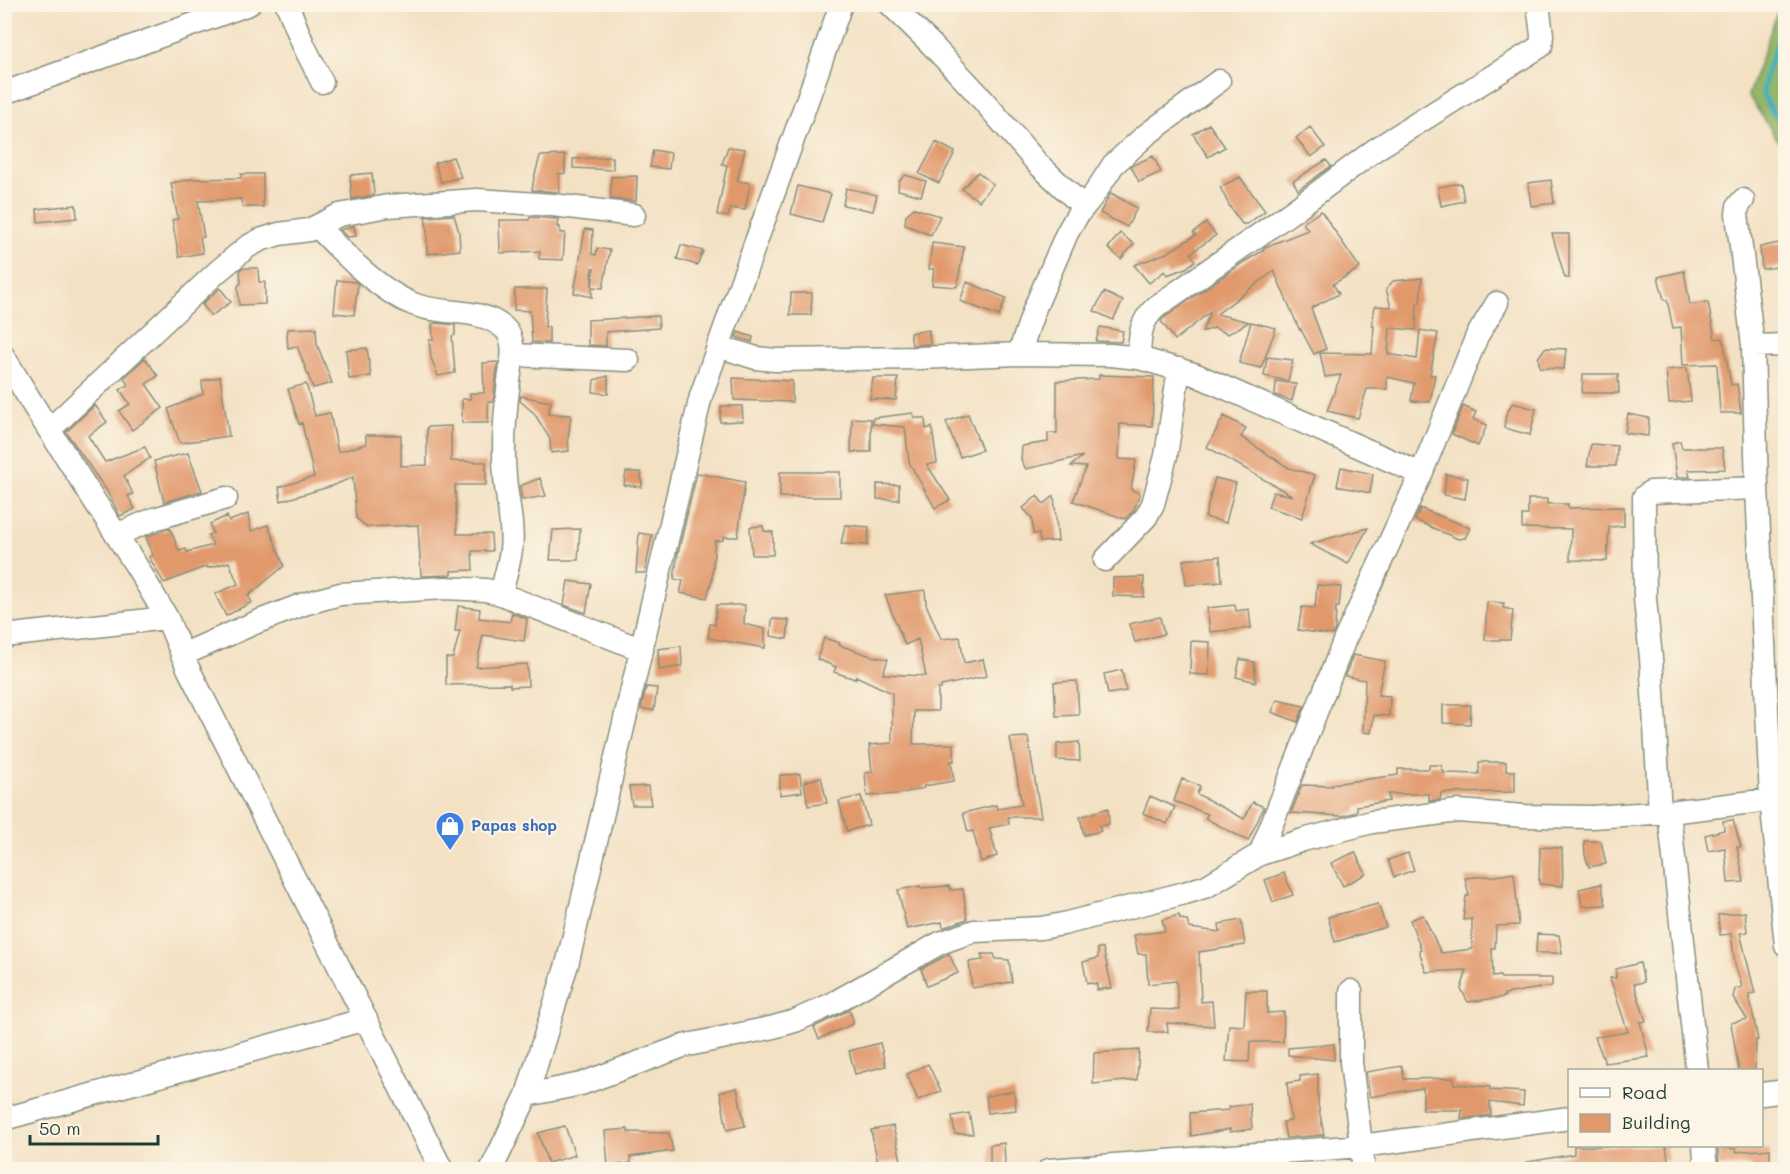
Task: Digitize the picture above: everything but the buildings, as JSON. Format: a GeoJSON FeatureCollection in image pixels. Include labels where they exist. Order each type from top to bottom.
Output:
{"type":"FeatureCollection","features":[{"type":"Feature","properties":{"kind":"street"},"geometry":{"type":"LineString","coordinates":[[4,93],[249,4]]}},
{"type":"Feature","properties":{"kind":"street"},"geometry":{"type":"LineString","coordinates":[[287,4],[322,82]]}},
{"type":"Feature","properties":{"kind":"street"},"geometry":{"type":"LineString","coordinates":[[491,1170],[526,1095],[568,961],[701,396],[841,4]]}},
{"type":"Feature","properties":{"kind":"street"},"geometry":{"type":"LineString","coordinates":[[890,4],[968,83],[1038,164],[1084,207]]}},
{"type":"Feature","properties":{"kind":"street"},"geometry":{"type":"LineString","coordinates":[[1139,358],[1143,321],[1156,307],[1293,211],[1376,149],[1541,46],[1538,4]]}},
{"type":"Feature","properties":{"kind":"street"},"geometry":{"type":"LineString","coordinates":[[1019,354],[1050,269],[1067,233],[1119,158],[1219,81]]}},
{"type":"Feature","properties":{"kind":"street"},"geometry":{"type":"LineString","coordinates":[[49,430],[217,272],[247,247],[260,240],[279,234],[300,232],[339,215],[388,206],[477,200],[553,205],[634,215]]}},
{"type":"Feature","properties":{"kind":"street"},"geometry":{"type":"LineString","coordinates":[[1743,200],[1737,214],[1753,346],[1757,488],[1778,799],[1785,945]]}},
{"type":"Feature","properties":{"kind":"street"},"geometry":{"type":"LineString","coordinates":[[317,226],[353,262],[411,303],[422,307],[475,314],[502,326],[510,336],[513,354],[503,447],[512,533],[511,550],[501,594]]}},
{"type":"Feature","properties":{"kind":"street"},"geometry":{"type":"LineString","coordinates":[[1260,854],[1345,639],[1421,474],[1477,336],[1497,303]]}},
{"type":"Feature","properties":{"kind":"street"},"geometry":{"type":"LineString","coordinates":[[1753,346],[1785,345]]}},
{"type":"Feature","properties":{"kind":"street"},"geometry":{"type":"LineString","coordinates":[[718,346],[756,358],[775,360],[1019,354],[1111,355],[1139,358],[1194,374],[1421,474]]}},
{"type":"Feature","properties":{"kind":"street"},"geometry":{"type":"LineString","coordinates":[[513,354],[628,360]]}},
{"type":"Feature","properties":{"kind":"street"},"geometry":{"type":"LineString","coordinates":[[4,357],[167,618],[182,655],[442,1170]]}},
{"type":"Feature","properties":{"kind":"street"},"geometry":{"type":"LineString","coordinates":[[1105,560],[1143,521],[1153,504],[1166,456],[1179,369]]}},
{"type":"Feature","properties":{"kind":"street"},"geometry":{"type":"LineString","coordinates":[[1697,1069],[1664,812],[1645,599],[1644,497],[1650,492],[1757,488]]}},
{"type":"Feature","properties":{"kind":"street"},"geometry":{"type":"LineString","coordinates":[[116,535],[154,519],[226,498]]}},
{"type":"Feature","properties":{"kind":"street"},"geometry":{"type":"LineString","coordinates":[[182,655],[257,622],[304,604],[340,594],[445,588],[486,590],[501,594],[642,650]]}},
{"type":"Feature","properties":{"kind":"street"},"geometry":{"type":"LineString","coordinates":[[4,636],[167,618]]}},
{"type":"Feature","properties":{"kind":"street"},"geometry":{"type":"LineString","coordinates":[[526,1095],[581,1084],[683,1046],[795,1021],[832,1004],[940,943],[957,936],[974,931],[1063,924],[1185,893],[1207,886],[1260,854],[1372,822],[1458,811],[1562,818],[1664,812],[1778,799]]}},
{"type":"Feature","properties":{"kind":"street"},"geometry":{"type":"LineString","coordinates":[[1352,990],[1351,1062],[1364,1170]]}},
{"type":"Feature","properties":{"kind":"street"},"geometry":{"type":"LineString","coordinates":[[4,1119],[366,1019]]}},
{"type":"Feature","properties":{"kind":"street"},"geometry":{"type":"LineString","coordinates":[[1763,1094],[1785,1091]]}},
{"type":"Feature","properties":{"kind":"street"},"geometry":{"type":"LineString","coordinates":[[1049,1170],[1360,1146],[1568,1118]]}},
{"type":"Feature","properties":{"kind":"street"},"geometry":{"type":"LineString","coordinates":[[1704,1147],[1706,1170]]}},
{"type":"Feature","properties":{"kind":"green space"},"geometry":{"type":"Polygon","coordinates":[[[1780,5],[1786,5],[1785,151],[1748,95],[1780,5]]]}},
{"type":"Feature","properties":{"kind":"waterway"},"geometry":{"type":"LineString","coordinates":[[1786,12],[1783,28],[1765,77],[1763,95],[1772,111],[1786,127]]}},
{"type":"Feature","properties":{"kind":"place","name":"Papas shop"},"geometry":{"type":"Point","coordinates":[450,852]}}]}
